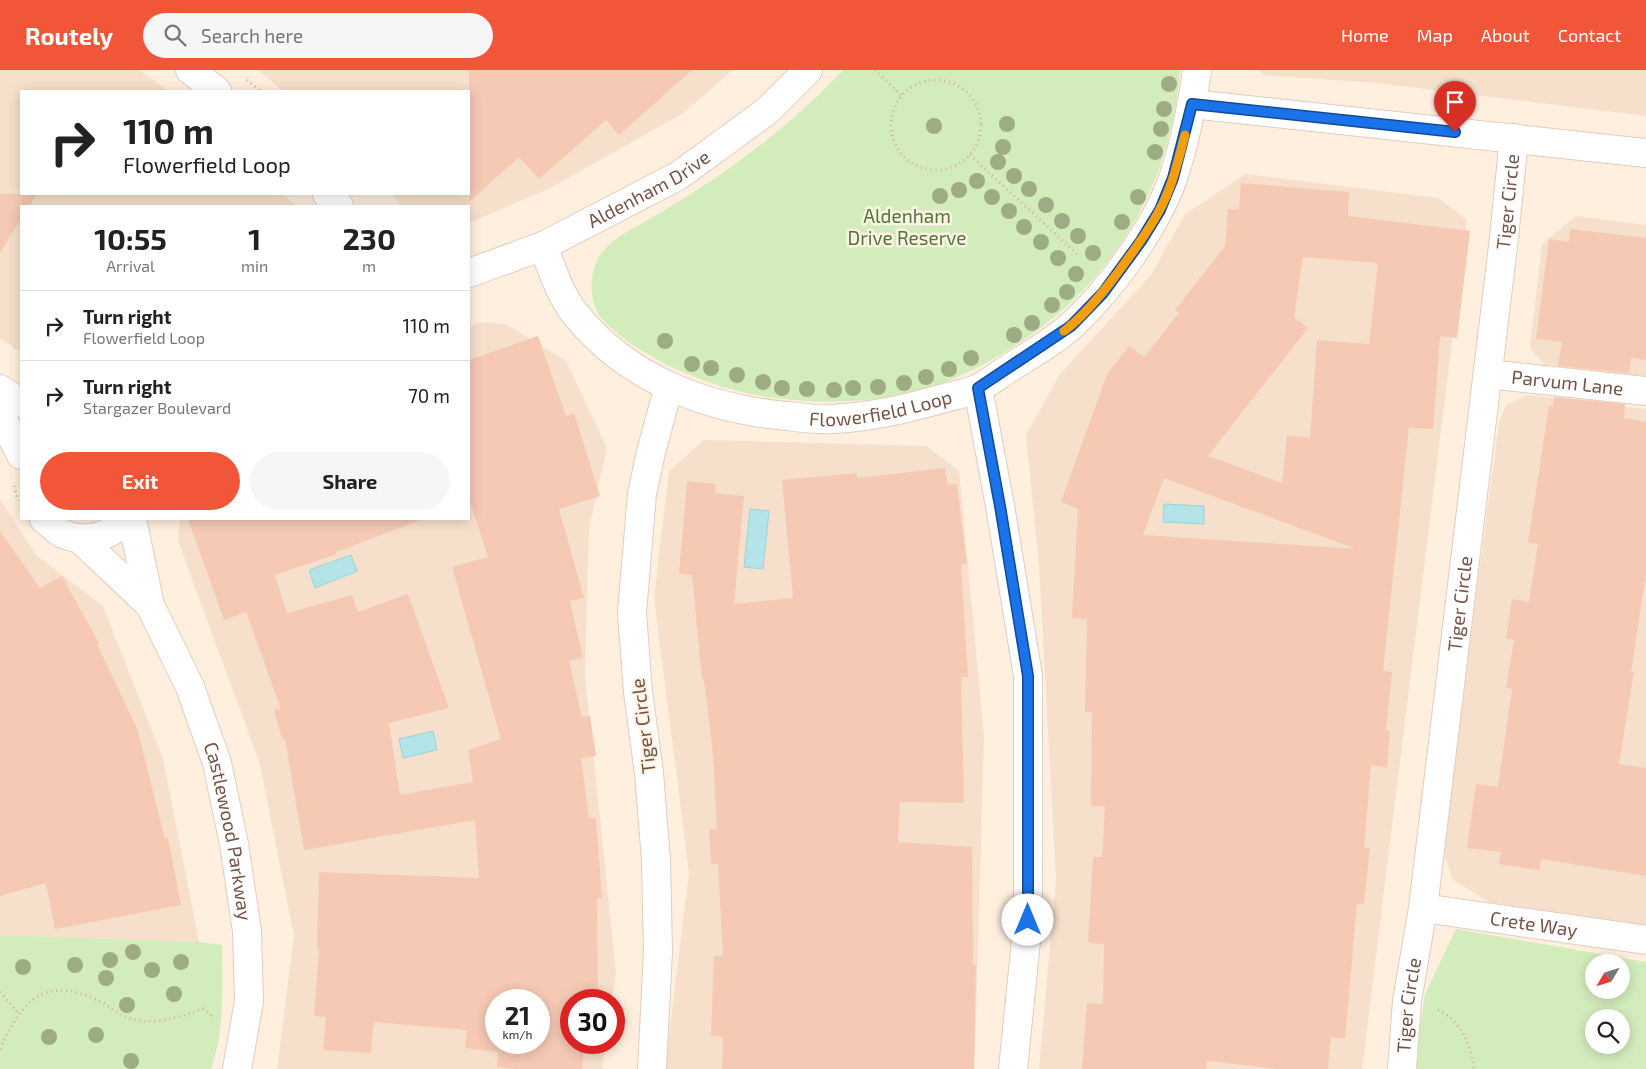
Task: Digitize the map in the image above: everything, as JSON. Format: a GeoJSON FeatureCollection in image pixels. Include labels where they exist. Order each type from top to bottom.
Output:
{"type":"FeatureCollection","features":[{"type":"Feature","properties":{"kind":"street"},"geometry":{"type":"LineString","coordinates":[[190,70],[216,90]]}},
{"type":"Feature","properties":{"kind":"street","name":"Aldenham Drive"},"geometry":{"type":"LineString","coordinates":[[470,273],[543,246],[678,176],[767,111],[808,70]]}},
{"type":"Feature","properties":{"kind":"street","name":"Flowerfield Loop"},"geometry":{"type":"LineString","coordinates":[[543,246],[560,291],[576,315],[592,333],[631,364],[693,397],[720,406],[759,414],[831,419],[894,412],[978,388],[1071,326],[1103,293],[1141,241],[1160,210],[1173,178],[1192,104],[1197,70]]}},
{"type":"Feature","properties":{"kind":"street"},"geometry":{"type":"LineString","coordinates":[[1192,104],[1646,153]]}},
{"type":"Feature","properties":{"kind":"street","name":"Tiger Circle"},"geometry":{"type":"LineString","coordinates":[[1402,1069],[1407,1001],[1423,908],[1488,374],[1514,138]]}},
{"type":"Feature","properties":{"kind":"street"},"geometry":{"type":"LineString","coordinates":[[327,195],[338,205]]}},
{"type":"Feature","properties":{"kind":"street","name":"Parvum Lane"},"geometry":{"type":"LineString","coordinates":[[1488,374],[1646,391]]}},
{"type":"Feature","properties":{"kind":"street","name":"Tiger Circle"},"geometry":{"type":"LineString","coordinates":[[652,1069],[658,952],[656,860],[649,773],[638,692],[632,613],[642,494],[651,452],[670,386]]}},
{"type":"Feature","properties":{"kind":"street"},"geometry":{"type":"LineString","coordinates":[[978,388],[1028,676],[1028,920],[1013,1069]]}},
{"type":"Feature","properties":{"kind":"street"},"geometry":{"type":"LineString","coordinates":[[0,389],[20,401]]}},
{"type":"Feature","properties":{"kind":"street"},"geometry":{"type":"LineString","coordinates":[[0,414],[20,453]]}},
{"type":"Feature","properties":{"kind":"street","name":"Castlewood Parkway"},"geometry":{"type":"LineString","coordinates":[[45,520],[62,534],[80,539],[150,605]]}},
{"type":"Feature","properties":{"kind":"street"},"geometry":{"type":"LineString","coordinates":[[80,539],[94,538],[111,532],[123,520]]}},
{"type":"Feature","properties":{"kind":"street","name":"Castlewood Parkway"},"geometry":{"type":"LineString","coordinates":[[132,520],[150,605],[190,687],[217,764],[234,844],[247,931],[249,1001],[237,1069]]}},
{"type":"Feature","properties":{"kind":"street","name":"Crete Way"},"geometry":{"type":"LineString","coordinates":[[1423,908],[1646,940]]}},
{"type":"Feature","properties":{"kind":"path"},"geometry":{"type":"LineString","coordinates":[[875,70],[901,95]]}},
{"type":"Feature","properties":{"kind":"path"},"geometry":{"type":"LineString","coordinates":[[932,80],[950,82],[965,91],[976,105],[981,122],[979,139],[970,155],[958,164],[943,170],[920,168],[906,160],[896,148],[890,125],[893,109],[901,95],[916,84],[932,80]]}},
{"type":"Feature","properties":{"kind":"path"},"geometry":{"type":"LineString","coordinates":[[970,155],[1077,254]]}},
{"type":"Feature","properties":{"kind":"path"},"geometry":{"type":"LineString","coordinates":[[0,1048],[18,1013],[43,993],[70,990],[84,994],[101,1002],[115,1012],[133,1019],[158,1022],[203,1009]]}},
{"type":"Feature","properties":{"kind":"path"},"geometry":{"type":"LineString","coordinates":[[0,992],[18,1013]]}},
{"type":"Feature","properties":{"kind":"shaded area"},"geometry":{"type":"Polygon","coordinates":[[[0,70],[139,70],[168,90],[20,90],[20,195],[284,195],[295,205],[20,205],[20,352],[0,338],[0,70]]]}},
{"type":"Feature","properties":{"kind":"shaded area"},"geometry":{"type":"Polygon","coordinates":[[[258,70],[733,70],[682,114],[550,188],[470,223],[470,205],[401,205],[393,195],[470,195],[470,90],[282,90],[258,70]]]}},
{"type":"Feature","properties":{"kind":"shaded area"},"geometry":{"type":"Polygon","coordinates":[[[1259,70],[1646,70],[1646,116],[1376,83],[1263,75],[1259,70]]]}},
{"type":"Feature","properties":{"kind":"shaded area"},"geometry":{"type":"Polygon","coordinates":[[[1246,174],[1438,198],[1467,220],[1362,1069],[1039,1069],[1056,880],[1039,564],[1026,435],[1060,374],[1151,275],[1185,214],[1246,174]]]}},
{"type":"Feature","properties":{"kind":"shaded area"},"geometry":{"type":"Polygon","coordinates":[[[1576,216],[1646,225],[1646,377],[1544,364],[1530,348],[1542,244],[1576,216]]]}},
{"type":"Feature","properties":{"kind":"shaded area"},"geometry":{"type":"Polygon","coordinates":[[[480,322],[506,324],[566,361],[607,448],[589,528],[585,675],[616,973],[614,989],[560,989],[560,1054],[604,1054],[602,1069],[277,1069],[294,936],[260,764],[178,541],[180,520],[470,520],[470,327],[480,322]]]}},
{"type":"Feature","properties":{"kind":"shaded area"},"geometry":{"type":"Polygon","coordinates":[[[1528,395],[1646,409],[1646,925],[1488,902],[1452,879],[1443,847],[1499,423],[1506,405],[1528,395]]]}},
{"type":"Feature","properties":{"kind":"shaded area"},"geometry":{"type":"Polygon","coordinates":[[[704,440],[926,446],[959,471],[984,736],[973,1069],[665,1069],[689,873],[654,598],[669,471],[704,440]]]}},
{"type":"Feature","properties":{"kind":"shaded area"},"geometry":{"type":"Polygon","coordinates":[[[0,499],[36,555],[103,606],[163,759],[199,942],[0,935],[0,499]]]}},
{"type":"Feature","properties":{"kind":"green space","name":"Aldenham Drive Reserve"},"geometry":{"type":"Polygon","coordinates":[[[843,70],[1180,70],[1174,115],[1163,158],[1147,198],[1126,236],[1100,271],[1070,303],[1036,331],[998,356],[960,376],[918,391],[876,399],[833,402],[775,398],[734,390],[691,376],[650,356],[608,325],[597,311],[593,300],[592,288],[593,271],[603,251],[623,234],[699,189],[750,153],[798,114],[843,70]]]}},
{"type":"Feature","properties":{"kind":"green space"},"geometry":{"type":"Polygon","coordinates":[[[1456,929],[1600,954],[1585,954],[1585,999],[1630,999],[1630,959],[1646,962],[1646,1069],[1413,1069],[1425,994],[1456,929]]]}},
{"type":"Feature","properties":{"kind":"green space"},"geometry":{"type":"Polygon","coordinates":[[[0,935],[199,942],[222,945],[221,1023],[211,1069],[0,1069],[0,935]]]}},
{"type":"Feature","properties":{"kind":"water"},"geometry":{"type":"Polygon","coordinates":[[[1164,504],[1204,506],[1204,524],[1163,522],[1164,504]]]}},
{"type":"Feature","properties":{"kind":"water"},"geometry":{"type":"Polygon","coordinates":[[[750,509],[769,511],[763,569],[744,567],[750,509]]]}},
{"type":"Feature","properties":{"kind":"water"},"geometry":{"type":"Polygon","coordinates":[[[351,555],[357,571],[315,588],[309,570],[351,555]]]}},
{"type":"Feature","properties":{"kind":"water"},"geometry":{"type":"Polygon","coordinates":[[[433,731],[437,750],[403,758],[399,739],[433,731]]]}},
{"type":"Feature","properties":{"kind":"building"},"geometry":{"type":"Polygon","coordinates":[[[469,70],[692,70],[619,135],[606,120],[539,179],[519,157],[469,202],[469,70]]]}},
{"type":"Feature","properties":{"kind":"building"},"geometry":{"type":"Polygon","coordinates":[[[1241,183],[1349,192],[1348,216],[1470,231],[1457,338],[1440,336],[1433,429],[1409,428],[1383,671],[1392,672],[1386,730],[1390,731],[1387,768],[1371,765],[1364,847],[1370,848],[1364,904],[1357,904],[1345,1039],[1331,1037],[1328,1069],[1278,1069],[1207,1061],[1206,1069],[1082,1069],[1087,1003],[1103,1004],[1104,944],[1088,943],[1093,857],[1102,857],[1105,806],[1091,806],[1092,712],[1085,712],[1087,619],[1072,618],[1078,509],[1061,502],[1107,374],[1129,346],[1144,357],[1179,313],[1175,310],[1225,246],[1228,209],[1239,210],[1241,183]],[[1303,257],[1294,317],[1308,328],[1208,456],[1282,483],[1287,435],[1310,438],[1317,340],[1369,344],[1378,263],[1303,257]],[[1164,478],[1143,535],[1356,549],[1164,478]]]}},
{"type":"Feature","properties":{"kind":"building"},"geometry":{"type":"Polygon","coordinates":[[[0,194],[36,195],[30,205],[20,205],[20,221],[0,253],[0,194]]]}},
{"type":"Feature","properties":{"kind":"building"},"geometry":{"type":"Polygon","coordinates":[[[1570,229],[1646,238],[1646,360],[1631,358],[1629,373],[1558,366],[1562,342],[1536,339],[1549,239],[1569,242],[1570,229]]]}},
{"type":"Feature","properties":{"kind":"building"},"geometry":{"type":"Polygon","coordinates":[[[538,336],[566,416],[574,413],[600,496],[559,509],[584,598],[570,601],[583,658],[569,661],[582,717],[590,716],[596,756],[581,758],[589,818],[596,818],[602,898],[597,898],[598,989],[560,989],[560,1054],[584,1054],[582,1069],[515,1069],[497,1067],[498,1054],[550,1054],[550,989],[485,989],[485,1050],[465,1048],[467,1030],[374,1022],[371,1053],[323,1050],[326,1017],[314,1016],[319,949],[317,949],[319,872],[479,878],[475,820],[304,850],[285,739],[282,739],[274,710],[281,709],[246,612],[224,620],[188,520],[418,520],[336,552],[337,554],[275,575],[287,613],[352,595],[358,612],[408,594],[449,708],[389,723],[400,795],[473,782],[468,750],[501,739],[452,567],[488,557],[470,501],[470,360],[538,336]]]}},
{"type":"Feature","properties":{"kind":"building"},"geometry":{"type":"Polygon","coordinates":[[[1554,397],[1625,404],[1624,418],[1646,422],[1646,573],[1631,672],[1634,672],[1619,764],[1646,768],[1646,876],[1541,859],[1539,870],[1499,864],[1501,852],[1467,848],[1476,784],[1498,787],[1512,689],[1506,688],[1514,640],[1506,638],[1512,599],[1529,602],[1538,544],[1528,543],[1549,406],[1553,407],[1554,397]]]}},
{"type":"Feature","properties":{"kind":"building"},"geometry":{"type":"Polygon","coordinates":[[[945,468],[948,485],[957,484],[967,564],[961,564],[968,677],[961,677],[964,803],[900,802],[898,842],[972,847],[973,965],[976,965],[974,1069],[722,1069],[723,1037],[711,1036],[714,956],[723,956],[718,864],[711,864],[709,829],[717,829],[713,754],[704,680],[702,680],[692,575],[679,574],[687,481],[716,484],[715,493],[744,496],[734,604],[793,598],[782,480],[857,473],[857,478],[945,468]]]}},
{"type":"Feature","properties":{"kind":"building"},"geometry":{"type":"Polygon","coordinates":[[[0,531],[40,588],[62,576],[99,643],[97,644],[138,731],[165,839],[168,838],[181,905],[55,929],[46,883],[0,896],[0,531]]]}},
{"type":"Feature","properties":{"kind":"slow traffic"},"geometry":{"type":"LineString","coordinates":[[1064,331],[1103,293],[1141,241],[1160,210],[1173,178],[1185,135]]}},
{"type":"Feature","properties":{"kind":"route"},"geometry":{"type":"LineString","coordinates":[[1028,920],[1028,676],[978,388],[1071,326],[1103,293],[1141,241],[1160,210],[1173,178],[1192,104],[1455,132]]}}]}
